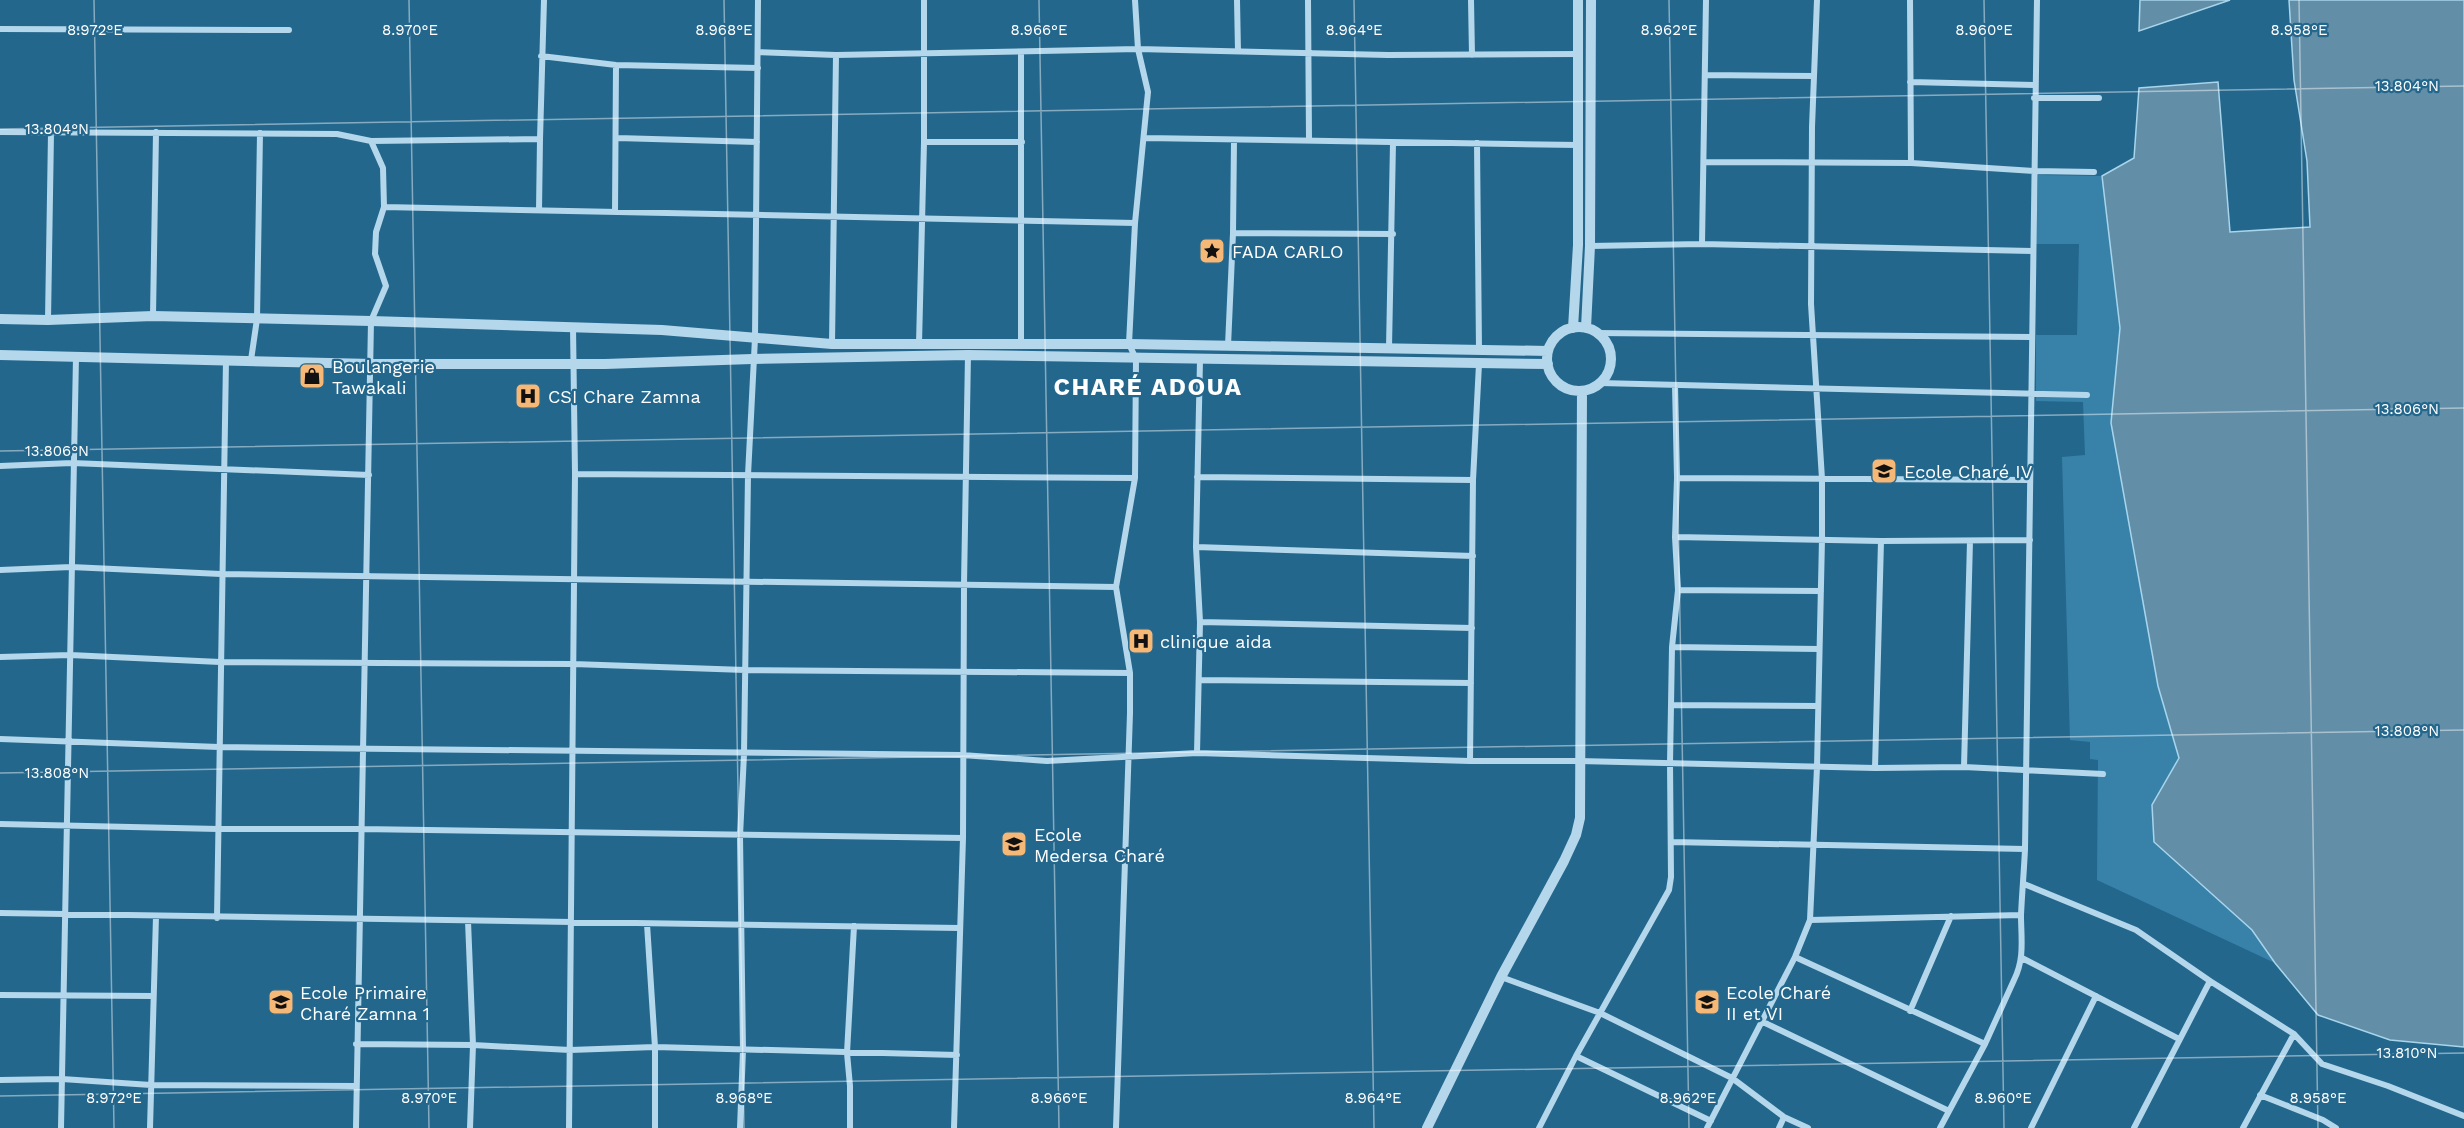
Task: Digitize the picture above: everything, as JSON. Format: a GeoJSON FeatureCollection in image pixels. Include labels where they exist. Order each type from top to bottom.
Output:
{"type":"FeatureCollection","features":[{"type":"Feature","properties":{"kind":"street"},"geometry":{"type":"LineString","coordinates":[[539,210],[544,0]]}},
{"type":"Feature","properties":{"kind":"street"},"geometry":{"type":"LineString","coordinates":[[740,1128],[743,1050],[740,836],[744,754],[748,475],[755,338],[758,0]]}},
{"type":"Feature","properties":{"kind":"street"},"geometry":{"type":"LineString","coordinates":[[918,345],[924,142],[924,0]]}},
{"type":"Feature","properties":{"kind":"street"},"geometry":{"type":"LineString","coordinates":[[1237,0],[1238,51]]}},
{"type":"Feature","properties":{"kind":"street"},"geometry":{"type":"LineString","coordinates":[[1308,0],[1309,140]]}},
{"type":"Feature","properties":{"kind":"street"},"geometry":{"type":"LineString","coordinates":[[1471,0],[1472,55]]}},
{"type":"Feature","properties":{"kind":"street"},"geometry":{"type":"LineString","coordinates":[[1573,328],[1578,245],[1578,0]]}},
{"type":"Feature","properties":{"kind":"street"},"geometry":{"type":"LineString","coordinates":[[1586,328],[1590,246],[1591,0]]}},
{"type":"Feature","properties":{"kind":"street"},"geometry":{"type":"LineString","coordinates":[[1702,244],[1706,0]]}},
{"type":"Feature","properties":{"kind":"street"},"geometry":{"type":"LineString","coordinates":[[1707,1128],[1795,957],[1810,920],[1817,767],[1822,539],[1822,479],[1810,304],[1817,0]]}},
{"type":"Feature","properties":{"kind":"street"},"geometry":{"type":"LineString","coordinates":[[1910,0],[1911,163]]}},
{"type":"Feature","properties":{"kind":"street"},"geometry":{"type":"LineString","coordinates":[[1940,1128],[1985,1044],[2019,970],[2022,958],[2037,0]]}},
{"type":"Feature","properties":{"kind":"street"},"geometry":{"type":"LineString","coordinates":[[1116,1128],[1130,673],[1116,587],[1135,478],[1136,359],[1129,344],[1135,223],[1148,92],[1138,49],[1136,1]]}},
{"type":"Feature","properties":{"kind":"street"},"geometry":{"type":"LineString","coordinates":[[0,28],[289,30]]}},
{"type":"Feature","properties":{"kind":"street"},"geometry":{"type":"LineString","coordinates":[[758,52],[836,55],[1138,49],[1400,56],[1579,54]]}},
{"type":"Feature","properties":{"kind":"street"},"geometry":{"type":"LineString","coordinates":[[1021,52],[1022,345]]}},
{"type":"Feature","properties":{"kind":"street"},"geometry":{"type":"LineString","coordinates":[[832,344],[836,55]]}},
{"type":"Feature","properties":{"kind":"street"},"geometry":{"type":"LineString","coordinates":[[541,57],[616,65],[758,68]]}},
{"type":"Feature","properties":{"kind":"street"},"geometry":{"type":"LineString","coordinates":[[615,212],[616,65]]}},
{"type":"Feature","properties":{"kind":"street"},"geometry":{"type":"LineString","coordinates":[[1706,75],[1814,76]]}},
{"type":"Feature","properties":{"kind":"street"},"geometry":{"type":"LineString","coordinates":[[1910,82],[2034,85]]}},
{"type":"Feature","properties":{"kind":"street"},"geometry":{"type":"LineString","coordinates":[[2034,98],[2099,98]]}},
{"type":"Feature","properties":{"kind":"street"},"geometry":{"type":"LineString","coordinates":[[0,132],[338,134],[371,141],[540,139]]}},
{"type":"Feature","properties":{"kind":"street"},"geometry":{"type":"LineString","coordinates":[[153,316],[156,132]]}},
{"type":"Feature","properties":{"kind":"street"},"geometry":{"type":"LineString","coordinates":[[48,320],[51,133]]}},
{"type":"Feature","properties":{"kind":"street"},"geometry":{"type":"LineString","coordinates":[[250,360],[257,319],[260,133]]}},
{"type":"Feature","properties":{"kind":"street"},"geometry":{"type":"LineString","coordinates":[[617,138],[757,142]]}},
{"type":"Feature","properties":{"kind":"street"},"geometry":{"type":"LineString","coordinates":[[1145,138],[1578,145]]}},
{"type":"Feature","properties":{"kind":"street"},"geometry":{"type":"LineString","coordinates":[[1228,347],[1234,140]]}},
{"type":"Feature","properties":{"kind":"street"},"geometry":{"type":"LineString","coordinates":[[356,1128],[371,321],[386,286],[375,255],[376,232],[384,207],[383,168],[371,141]]}},
{"type":"Feature","properties":{"kind":"street"},"geometry":{"type":"LineString","coordinates":[[924,142],[1022,142]]}},
{"type":"Feature","properties":{"kind":"street"},"geometry":{"type":"LineString","coordinates":[[1389,348],[1393,143]]}},
{"type":"Feature","properties":{"kind":"street"},"geometry":{"type":"LineString","coordinates":[[1477,143],[1479,350]]}},
{"type":"Feature","properties":{"kind":"street"},"geometry":{"type":"LineString","coordinates":[[1704,162],[1911,163],[2034,171],[2094,172]]}},
{"type":"Feature","properties":{"kind":"street"},"geometry":{"type":"LineString","coordinates":[[384,207],[1135,223]]}},
{"type":"Feature","properties":{"kind":"street"},"geometry":{"type":"LineString","coordinates":[[1233,233],[1393,234]]}},
{"type":"Feature","properties":{"kind":"street"},"geometry":{"type":"LineString","coordinates":[[1590,246],[1702,244],[2032,251]]}},
{"type":"Feature","properties":{"kind":"street"},"geometry":{"type":"LineString","coordinates":[[0,319],[48,320],[153,316],[573,327],[662,330],[832,344],[1129,344],[1548,351]]}},
{"type":"Feature","properties":{"kind":"street"},"geometry":{"type":"LineString","coordinates":[[569,1128],[575,474],[573,327]]}},
{"type":"Feature","properties":{"kind":"street"},"geometry":{"type":"LineString","coordinates":[[1600,383],[1608,373],[1610,354],[1606,342],[1597,333],[1586,328],[1573,328],[1557,336],[1548,351],[1548,364],[1557,382],[1568,389],[1582,390],[1600,383],[2087,395]]}},
{"type":"Feature","properties":{"kind":"street"},"geometry":{"type":"LineString","coordinates":[[1597,333],[2031,337]]}},
{"type":"Feature","properties":{"kind":"street"},"geometry":{"type":"LineString","coordinates":[[0,356],[226,359],[372,364],[605,364],[968,355],[1548,364]]}},
{"type":"Feature","properties":{"kind":"street"},"geometry":{"type":"LineString","coordinates":[[954,1128],[963,838],[962,755],[968,355]]}},
{"type":"Feature","properties":{"kind":"street"},"geometry":{"type":"LineString","coordinates":[[61,1128],[75,356]]}},
{"type":"Feature","properties":{"kind":"street"},"geometry":{"type":"LineString","coordinates":[[217,918],[226,359]]}},
{"type":"Feature","properties":{"kind":"street"},"geometry":{"type":"LineString","coordinates":[[1197,753],[1200,622],[1196,547],[1200,360]]}},
{"type":"Feature","properties":{"kind":"street"},"geometry":{"type":"LineString","coordinates":[[1470,761],[1473,480],[1479,364]]}},
{"type":"Feature","properties":{"kind":"street"},"geometry":{"type":"LineString","coordinates":[[1539,1128],[1576,1056],[1669,890],[1672,842],[1670,763],[1672,647],[1678,590],[1675,537],[1677,478],[1675,385]]}},
{"type":"Feature","properties":{"kind":"street"},"geometry":{"type":"LineString","coordinates":[[1427,1128],[1501,977],[1576,835],[1580,819],[1582,390]]}},
{"type":"Feature","properties":{"kind":"street"},"geometry":{"type":"LineString","coordinates":[[0,466],[72,463],[369,476]]}},
{"type":"Feature","properties":{"kind":"street"},"geometry":{"type":"LineString","coordinates":[[575,474],[1135,478]]}},
{"type":"Feature","properties":{"kind":"street"},"geometry":{"type":"LineString","coordinates":[[1197,477],[1473,480]]}},
{"type":"Feature","properties":{"kind":"street"},"geometry":{"type":"LineString","coordinates":[[1677,478],[2030,480]]}},
{"type":"Feature","properties":{"kind":"street"},"geometry":{"type":"LineString","coordinates":[[1675,537],[1881,541],[2030,540]]}},
{"type":"Feature","properties":{"kind":"street"},"geometry":{"type":"LineString","coordinates":[[1875,768],[1881,541]]}},
{"type":"Feature","properties":{"kind":"street"},"geometry":{"type":"LineString","coordinates":[[1964,767],[1970,541]]}},
{"type":"Feature","properties":{"kind":"street"},"geometry":{"type":"LineString","coordinates":[[1196,547],[1473,556]]}},
{"type":"Feature","properties":{"kind":"street"},"geometry":{"type":"LineString","coordinates":[[0,570],[71,567],[221,574],[1116,587]]}},
{"type":"Feature","properties":{"kind":"street"},"geometry":{"type":"LineString","coordinates":[[1678,590],[1821,591]]}},
{"type":"Feature","properties":{"kind":"street"},"geometry":{"type":"LineString","coordinates":[[1200,622],[1472,628]]}},
{"type":"Feature","properties":{"kind":"street"},"geometry":{"type":"LineString","coordinates":[[1672,647],[1819,649]]}},
{"type":"Feature","properties":{"kind":"street"},"geometry":{"type":"LineString","coordinates":[[0,657],[70,655],[220,662],[573,664],[745,670],[1130,673]]}},
{"type":"Feature","properties":{"kind":"street"},"geometry":{"type":"LineString","coordinates":[[1200,680],[1471,683]]}},
{"type":"Feature","properties":{"kind":"street"},"geometry":{"type":"LineString","coordinates":[[1671,705],[1818,706]]}},
{"type":"Feature","properties":{"kind":"street"},"geometry":{"type":"LineString","coordinates":[[0,739],[219,747],[962,755],[1047,761],[1197,753],[1470,761],[1579,761],[1875,768],[1964,767],[2103,774]]}},
{"type":"Feature","properties":{"kind":"street"},"geometry":{"type":"LineString","coordinates":[[0,824],[218,829],[963,838]]}},
{"type":"Feature","properties":{"kind":"street"},"geometry":{"type":"LineString","coordinates":[[1672,842],[2025,849]]}},
{"type":"Feature","properties":{"kind":"street"},"geometry":{"type":"LineString","coordinates":[[2024,884],[2133,928],[2210,981],[2294,1034],[2322,1064],[2388,1086],[2451,1113],[2464,1116]]}},
{"type":"Feature","properties":{"kind":"street"},"geometry":{"type":"LineString","coordinates":[[0,913],[959,928]]}},
{"type":"Feature","properties":{"kind":"street"},"geometry":{"type":"LineString","coordinates":[[1810,920],[2021,915]]}},
{"type":"Feature","properties":{"kind":"street"},"geometry":{"type":"LineString","coordinates":[[150,1128],[156,916]]}},
{"type":"Feature","properties":{"kind":"street"},"geometry":{"type":"LineString","coordinates":[[1910,1011],[1951,916]]}},
{"type":"Feature","properties":{"kind":"street"},"geometry":{"type":"LineString","coordinates":[[468,921],[473,1044],[470,1128]]}},
{"type":"Feature","properties":{"kind":"street"},"geometry":{"type":"LineString","coordinates":[[647,924],[655,1047],[655,1128]]}},
{"type":"Feature","properties":{"kind":"street"},"geometry":{"type":"LineString","coordinates":[[850,1128],[847,1053],[855,926]]}},
{"type":"Feature","properties":{"kind":"street"},"geometry":{"type":"LineString","coordinates":[[1795,957],[1985,1044]]}},
{"type":"Feature","properties":{"kind":"street"},"geometry":{"type":"LineString","coordinates":[[2022,958],[2179,1039]]}},
{"type":"Feature","properties":{"kind":"street"},"geometry":{"type":"LineString","coordinates":[[1501,977],[1600,1013],[1732,1078],[1784,1117],[1808,1128]]}},
{"type":"Feature","properties":{"kind":"street"},"geometry":{"type":"LineString","coordinates":[[2134,1128],[2210,981]]}},
{"type":"Feature","properties":{"kind":"street"},"geometry":{"type":"LineString","coordinates":[[0,995],[153,996]]}},
{"type":"Feature","properties":{"kind":"street"},"geometry":{"type":"LineString","coordinates":[[2031,1128],[2096,996]]}},
{"type":"Feature","properties":{"kind":"street"},"geometry":{"type":"LineString","coordinates":[[1761,1021],[1949,1111]]}},
{"type":"Feature","properties":{"kind":"street"},"geometry":{"type":"LineString","coordinates":[[2242,1128],[2294,1034]]}},
{"type":"Feature","properties":{"kind":"street"},"geometry":{"type":"LineString","coordinates":[[356,1044],[473,1044],[570,1050],[655,1047],[957,1055]]}},
{"type":"Feature","properties":{"kind":"street"},"geometry":{"type":"LineString","coordinates":[[1576,1056],[1711,1121]]}},
{"type":"Feature","properties":{"kind":"street"},"geometry":{"type":"LineString","coordinates":[[0,1080],[62,1079],[151,1085],[356,1086]]}},
{"type":"Feature","properties":{"kind":"street"},"geometry":{"type":"LineString","coordinates":[[2260,1095],[2323,1119],[2336,1128]]}},
{"type":"Feature","properties":{"kind":"street"},"geometry":{"type":"LineString","coordinates":[[1779,1128],[1784,1117]]}},
{"type":"Feature","properties":{"kind":"shaded area"},"geometry":{"type":"Polygon","coordinates":[[[2140,0],[2230,0],[2139,31],[2140,0]]]}},
{"type":"Feature","properties":{"kind":"shaded area"},"geometry":{"type":"Polygon","coordinates":[[[2289,0],[2464,0],[2464,1047],[2390,1040],[2318,1015],[2275,963],[2252,930],[2154,842],[2152,805],[2179,758],[2158,686],[2111,423],[2120,328],[2102,176],[2134,158],[2139,88],[2218,82],[2230,232],[2310,227],[2307,161],[2294,80],[2289,0]]]}},
{"type":"Feature","properties":{"kind":"shaded area"},"geometry":{"type":"Polygon","coordinates":[[[2038,175],[2102,176],[2120,328],[2111,423],[2158,686],[2179,758],[2152,805],[2184,870],[2252,930],[2275,963],[2097,880],[2098,760],[2090,759],[2090,742],[2070,740],[2062,457],[2085,455],[2083,402],[2036,401],[2036,335],[2077,335],[2079,244],[2036,244],[2038,175]]]}},
{"type":"Feature","properties":{"kind":"place","name":"FADA CARLO"},"geometry":{"type":"Point","coordinates":[1212,251]}},
{"type":"Feature","properties":{"kind":"place","name":"Boulangerie Tawakali"},"geometry":{"type":"Point","coordinates":[312,376]}},
{"type":"Feature","properties":{"kind":"place","name":"CSI Chare Zamna"},"geometry":{"type":"Point","coordinates":[528,396]}},
{"type":"Feature","properties":{"kind":"place","name":"Ecole Charé IV"},"geometry":{"type":"Point","coordinates":[1884,471]}},
{"type":"Feature","properties":{"kind":"place","name":"clinique aida"},"geometry":{"type":"Point","coordinates":[1141,641]}},
{"type":"Feature","properties":{"kind":"place","name":"Ecole Medersa Charé"},"geometry":{"type":"Point","coordinates":[1014,844]}},
{"type":"Feature","properties":{"kind":"place","name":"Ecole Primaire Charé Zamna 1"},"geometry":{"type":"Point","coordinates":[281,1002]}},
{"type":"Feature","properties":{"kind":"place","name":"Ecole Charé II et VI"},"geometry":{"type":"Point","coordinates":[1707,1002]}},
{"type":"Feature","properties":{"kind":"district","name":"CHARÉ ADOUA"},"geometry":{"type":"Point","coordinates":[1148,387]}}]}
